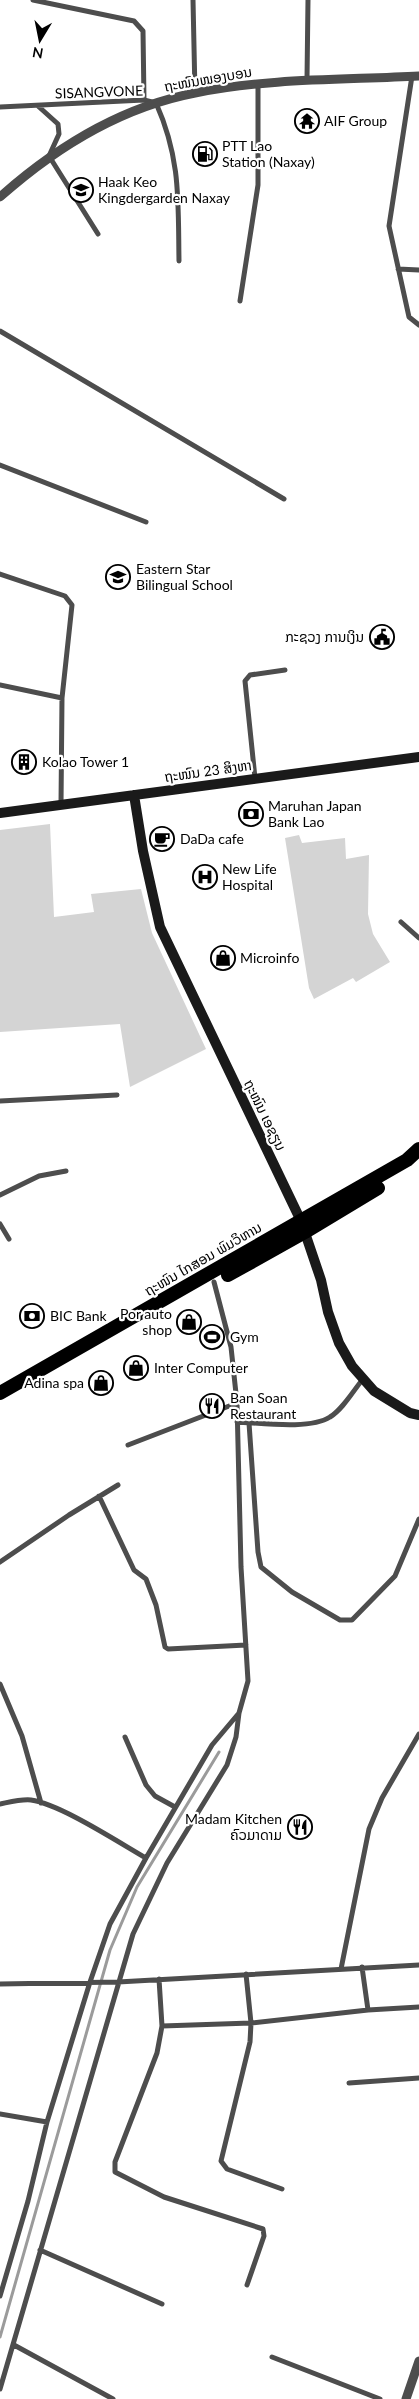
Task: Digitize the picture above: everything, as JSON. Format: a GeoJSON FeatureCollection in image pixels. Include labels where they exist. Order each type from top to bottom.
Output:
{"type":"FeatureCollection","features":[{"type":"Feature","properties":{"kind":"highway","name":"ຖະໜົນ ໄກສອນ ພົມວິຫານ"},"geometry":{"type":"LineString","coordinates":[[0,1402],[214,1282],[408,1160],[419,1149]]}},
{"type":"Feature","properties":{"kind":"highway","name":"ຖະໜົນ ໄກສອນ ພົມວິຫານ"},"geometry":{"type":"LineString","coordinates":[[0,1393],[419,1163]]}},
{"type":"Feature","properties":{"kind":"main road","name":"ຖະໜົນ 23 ສິງຫາ"},"geometry":{"type":"LineString","coordinates":[[0,813],[419,757]]}},
{"type":"Feature","properties":{"kind":"main road","name":"ຖະໜົນ ເອຊຽນ"},"geometry":{"type":"LineString","coordinates":[[134,795],[160,927],[303,1227],[322,1280],[328,1312],[339,1343],[352,1366],[374,1391],[410,1413],[419,1415]]}},
{"type":"Feature","properties":{"kind":"street"},"geometry":{"type":"LineString","coordinates":[[33,0],[134,21],[138,24],[143,30],[144,100]]}},
{"type":"Feature","properties":{"kind":"street"},"geometry":{"type":"LineString","coordinates":[[193,0],[195,93]]}},
{"type":"Feature","properties":{"kind":"street"},"geometry":{"type":"LineString","coordinates":[[307,79],[308,0]]}},
{"type":"Feature","properties":{"kind":"street"},"geometry":{"type":"LineString","coordinates":[[416,76],[388,226],[408,317],[419,325]]}},
{"type":"Feature","properties":{"kind":"street","name":"ຖະໜົນໜອງບອນ"},"geometry":{"type":"LineString","coordinates":[[0,197],[49,156],[93,130],[156,103],[195,93],[258,84],[307,79],[416,76]]}},
{"type":"Feature","properties":{"kind":"street"},"geometry":{"type":"LineString","coordinates":[[240,301],[258,185],[258,84]]}},
{"type":"Feature","properties":{"kind":"street","name":"SISANGVONE"},"geometry":{"type":"LineString","coordinates":[[0,107],[144,100],[156,103],[168,129],[178,173],[179,261]]}},
{"type":"Feature","properties":{"kind":"street"},"geometry":{"type":"LineString","coordinates":[[38,105],[58,124],[59,134],[49,156],[98,234]]}},
{"type":"Feature","properties":{"kind":"street"},"geometry":{"type":"LineString","coordinates":[[398,269],[419,270]]}},
{"type":"Feature","properties":{"kind":"street"},"geometry":{"type":"LineString","coordinates":[[0,330],[284,498]]}},
{"type":"Feature","properties":{"kind":"street"},"geometry":{"type":"LineString","coordinates":[[0,465],[146,522]]}},
{"type":"Feature","properties":{"kind":"street"},"geometry":{"type":"LineString","coordinates":[[0,574],[65,596],[71,602],[73,609],[62,698],[61,806]]}},
{"type":"Feature","properties":{"kind":"street"},"geometry":{"type":"LineString","coordinates":[[255,778],[245,681],[250,674],[285,670]]}},
{"type":"Feature","properties":{"kind":"street"},"geometry":{"type":"LineString","coordinates":[[0,685],[62,698]]}},
{"type":"Feature","properties":{"kind":"street"},"geometry":{"type":"LineString","coordinates":[[401,922],[419,938]]}},
{"type":"Feature","properties":{"kind":"street"},"geometry":{"type":"LineString","coordinates":[[0,1101],[117,1095]]}},
{"type":"Feature","properties":{"kind":"street"},"geometry":{"type":"LineString","coordinates":[[0,1195],[40,1176],[66,1171]]}},
{"type":"Feature","properties":{"kind":"street"},"geometry":{"type":"LineString","coordinates":[[0,1224],[9,1238]]}},
{"type":"Feature","properties":{"kind":"street"},"geometry":{"type":"LineString","coordinates":[[0,2390],[133,1934],[168,1863],[227,1765],[236,1737],[239,1713],[248,1681],[241,1567],[237,1403],[231,1347],[214,1282]]}},
{"type":"Feature","properties":{"kind":"street"},"geometry":{"type":"LineString","coordinates":[[237,1422],[305,1424],[322,1422],[338,1411],[363,1378]]}},
{"type":"Feature","properties":{"kind":"street"},"geometry":{"type":"LineString","coordinates":[[128,1445],[237,1403]]}},
{"type":"Feature","properties":{"kind":"street"},"geometry":{"type":"LineString","coordinates":[[249,1423],[258,1552],[261,1567],[292,1592],[318,1608],[340,1620],[352,1620],[395,1576],[419,1519]]}},
{"type":"Feature","properties":{"kind":"street"},"geometry":{"type":"LineString","coordinates":[[0,1562],[118,1485]]}},
{"type":"Feature","properties":{"kind":"street"},"geometry":{"type":"LineString","coordinates":[[99,1496],[134,1570],[146,1579],[156,1605],[165,1647],[168,1649],[246,1645]]}},
{"type":"Feature","properties":{"kind":"street"},"geometry":{"type":"LineString","coordinates":[[0,1684],[22,1736],[41,1802]]}},
{"type":"Feature","properties":{"kind":"street"},"geometry":{"type":"LineString","coordinates":[[0,2296],[28,2201],[47,2122],[110,1924],[212,1745],[239,1713]]}},
{"type":"Feature","properties":{"kind":"street"},"geometry":{"type":"LineString","coordinates":[[342,1969],[369,1829],[382,1798],[419,1734]]}},
{"type":"Feature","properties":{"kind":"street"},"geometry":{"type":"LineString","coordinates":[[125,1737],[146,1785],[155,1796],[175,1807]]}},
{"type":"Feature","properties":{"kind":"street"},"geometry":{"type":"LineString","coordinates":[[0,1804],[29,1800],[41,1802],[65,1813],[146,1858]]}},
{"type":"Feature","properties":{"kind":"street"},"geometry":{"type":"LineString","coordinates":[[0,1984],[118,1982],[419,1964]]}},
{"type":"Feature","properties":{"kind":"street"},"geometry":{"type":"LineString","coordinates":[[362,1967],[368,2010]]}},
{"type":"Feature","properties":{"kind":"street"},"geometry":{"type":"LineString","coordinates":[[246,1974],[251,2023],[246,2064],[222,2148],[221,2161],[227,2169],[282,2189]]}},
{"type":"Feature","properties":{"kind":"street"},"geometry":{"type":"LineString","coordinates":[[159,1979],[162,2026],[153,2067],[115,2162],[115,2172],[164,2197],[263,2229],[265,2231],[264,2236],[247,2285]]}},
{"type":"Feature","properties":{"kind":"street"},"geometry":{"type":"LineString","coordinates":[[162,2026],[251,2023],[368,2010],[419,2007]]}},
{"type":"Feature","properties":{"kind":"street"},"geometry":{"type":"LineString","coordinates":[[349,2083],[419,2078]]}},
{"type":"Feature","properties":{"kind":"street"},"geometry":{"type":"LineString","coordinates":[[0,2114],[47,2122]]}},
{"type":"Feature","properties":{"kind":"street"},"geometry":{"type":"LineString","coordinates":[[40,2250],[162,2304]]}},
{"type":"Feature","properties":{"kind":"street"},"geometry":{"type":"LineString","coordinates":[[14,2345],[113,2399]]}},
{"type":"Feature","properties":{"kind":"street"},"geometry":{"type":"LineString","coordinates":[[272,2357],[380,2399]]}},
{"type":"Feature","properties":{"kind":"street"},"geometry":{"type":"LineString","coordinates":[[406,2399],[415,2384],[419,2361]]}},
{"type":"Feature","properties":{"kind":"shaded area"},"geometry":{"type":"Polygon","coordinates":[[[50,824],[54,917],[94,912],[91,894],[141,889],[152,933],[206,1049],[130,1087],[120,1024],[0,1032],[0,830],[50,824]]]}},
{"type":"Feature","properties":{"kind":"shaded area"},"geometry":{"type":"Polygon","coordinates":[[[299,835],[302,843],[345,838],[346,859],[369,855],[368,914],[373,934],[390,962],[356,982],[353,978],[314,999],[309,988],[285,838],[299,835]]]}},
{"type":"Feature","properties":{"kind":"waterway"},"geometry":{"type":"LineString","coordinates":[[0,2337],[110,1950],[137,1887],[219,1752]]}},
{"type":"Feature","properties":{"kind":"place","name":"AIF Group"},"geometry":{"type":"Point","coordinates":[307,121]}},
{"type":"Feature","properties":{"kind":"place","name":"PTT Lao Station (Naxay)"},"geometry":{"type":"Point","coordinates":[205,154]}},
{"type":"Feature","properties":{"kind":"place","name":"Haak Keo Kingdergarden Naxay"},"geometry":{"type":"Point","coordinates":[81,190]}},
{"type":"Feature","properties":{"kind":"place","name":"Eastern Star Bilingual School"},"geometry":{"type":"Point","coordinates":[118,577]}},
{"type":"Feature","properties":{"kind":"place","name":"ກະຊວງ ການເງິນ"},"geometry":{"type":"Point","coordinates":[382,637]}},
{"type":"Feature","properties":{"kind":"place","name":"Kolao Tower 1"},"geometry":{"type":"Point","coordinates":[24,762]}},
{"type":"Feature","properties":{"kind":"place","name":"Maruhan Japan Bank Lao"},"geometry":{"type":"Point","coordinates":[251,814]}},
{"type":"Feature","properties":{"kind":"place","name":"DaDa cafe"},"geometry":{"type":"Point","coordinates":[162,839]}},
{"type":"Feature","properties":{"kind":"place","name":"New Life Hospital"},"geometry":{"type":"Point","coordinates":[205,877]}},
{"type":"Feature","properties":{"kind":"place","name":"Microinfo"},"geometry":{"type":"Point","coordinates":[223,958]}},
{"type":"Feature","properties":{"kind":"place","name":"BIC Bank"},"geometry":{"type":"Point","coordinates":[32,1316]}},
{"type":"Feature","properties":{"kind":"place","name":"Por auto shop"},"geometry":{"type":"Point","coordinates":[189,1322]}},
{"type":"Feature","properties":{"kind":"place","name":"Gym"},"geometry":{"type":"Point","coordinates":[212,1337]}},
{"type":"Feature","properties":{"kind":"place","name":"Inter Computer"},"geometry":{"type":"Point","coordinates":[136,1368]}},
{"type":"Feature","properties":{"kind":"place","name":"Adina spa"},"geometry":{"type":"Point","coordinates":[101,1383]}},
{"type":"Feature","properties":{"kind":"place","name":"Ban Soan Restaurant"},"geometry":{"type":"Point","coordinates":[212,1406]}},
{"type":"Feature","properties":{"kind":"place","name":"Madam Kitchen ຄົວມາດາມ"},"geometry":{"type":"Point","coordinates":[300,1827]}}]}
